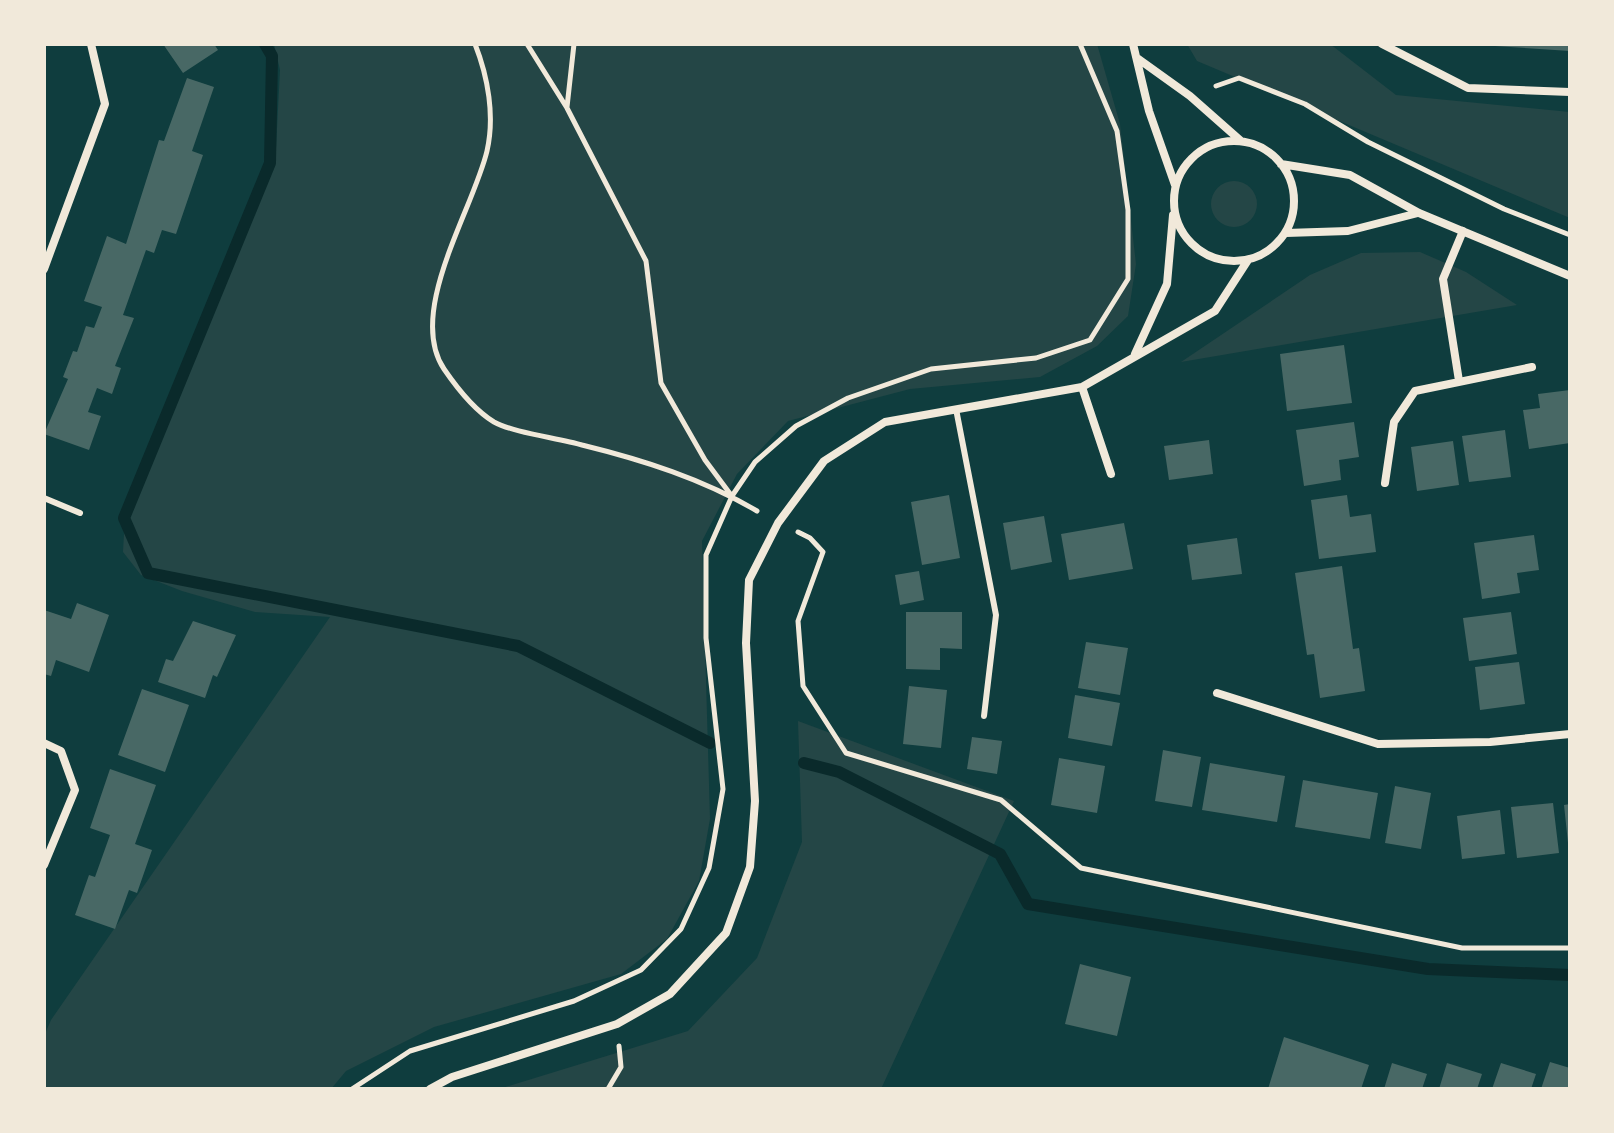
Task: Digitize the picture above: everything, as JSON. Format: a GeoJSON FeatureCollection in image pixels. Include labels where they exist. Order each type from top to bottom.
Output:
{"type":"FeatureCollection","features":[{"type":"Feature","properties":{"kind":"street"},"geometry":{"type":"LineString","coordinates":[[44,269],[48,247],[105,104],[91,44]]}},
{"type":"Feature","properties":{"kind":"street"},"geometry":{"type":"LineString","coordinates":[[1133,44],[1149,111],[1175,185],[1167,284],[1135,355]]}},
{"type":"Feature","properties":{"kind":"street"},"geometry":{"type":"LineString","coordinates":[[1382,44],[1468,88],[1570,92]]}},
{"type":"Feature","properties":{"kind":"street"},"geometry":{"type":"LineString","coordinates":[[1137,58],[1190,96],[1241,141],[1266,150],[1281,164],[1293,188],[1294,210],[1286,233],[1272,248],[1248,260],[1227,261],[1207,255],[1190,243],[1179,226],[1174,206]]}},
{"type":"Feature","properties":{"kind":"street"},"geometry":{"type":"LineString","coordinates":[[1175,185],[1188,161],[1204,148],[1241,141]]}},
{"type":"Feature","properties":{"kind":"street"},"geometry":{"type":"LineString","coordinates":[[1281,164],[1350,175],[1419,213],[1570,276]]}},
{"type":"Feature","properties":{"kind":"street"},"geometry":{"type":"LineString","coordinates":[[1286,233],[1348,231],[1419,213]]}},
{"type":"Feature","properties":{"kind":"street"},"geometry":{"type":"LineString","coordinates":[[1459,381],[1443,279],[1463,231]]}},
{"type":"Feature","properties":{"kind":"street"},"geometry":{"type":"LineString","coordinates":[[430,1089],[452,1077],[617,1024],[670,994],[726,933],[750,867],[755,801],[746,643],[749,580],[778,523],[824,461],[885,422],[1082,387],[1215,311],[1248,260]]}},
{"type":"Feature","properties":{"kind":"street"},"geometry":{"type":"LineString","coordinates":[[1385,483],[1394,422],[1415,391],[1532,367]]}},
{"type":"Feature","properties":{"kind":"street"},"geometry":{"type":"LineString","coordinates":[[1082,387],[1111,474]]}},
{"type":"Feature","properties":{"kind":"street"},"geometry":{"type":"LineString","coordinates":[[1217,693],[1378,744],[1490,742],[1570,734]]}},
{"type":"Feature","properties":{"kind":"street"},"geometry":{"type":"LineString","coordinates":[[44,743],[61,751],[75,790],[44,865]]}},
{"type":"Feature","properties":{"kind":"lane"},"geometry":{"type":"LineString","coordinates":[[956,409],[996,615],[984,716]]}},
{"type":"Feature","properties":{"kind":"lane"},"geometry":{"type":"LineString","coordinates":[[44,498],[80,513]]}},
{"type":"Feature","properties":{"kind":"path"},"geometry":{"type":"LineString","coordinates":[[475,44],[491,102],[488,149],[448,255],[431,325],[441,364],[458,390],[495,422],[648,461],[732,496],[810,538],[823,552],[798,621],[803,686],[846,753],[1001,800],[1081,868],[1462,948],[1570,948]]}},
{"type":"Feature","properties":{"kind":"path"},"geometry":{"type":"LineString","coordinates":[[527,44],[567,108],[646,261],[661,383],[705,460],[732,496]]}},
{"type":"Feature","properties":{"kind":"path"},"geometry":{"type":"LineString","coordinates":[[567,108],[574,44]]}},
{"type":"Feature","properties":{"kind":"path"},"geometry":{"type":"LineString","coordinates":[[352,1089],[410,1051],[574,1001],[641,970],[681,929],[709,868],[723,789],[706,638],[706,555],[732,496],[755,462],[796,426],[848,398],[931,369],[1036,358],[1090,340],[1128,279],[1128,210],[1117,131],[1080,44]]}},
{"type":"Feature","properties":{"kind":"path"},"geometry":{"type":"LineString","coordinates":[[1190,96],[1239,78],[1305,104],[1395,155],[1504,209],[1570,235]]}},
{"type":"Feature","properties":{"kind":"path"},"geometry":{"type":"LineString","coordinates":[[1117,131],[1149,111]]}},
{"type":"Feature","properties":{"kind":"path"},"geometry":{"type":"LineString","coordinates":[[608,1089],[621,1067],[617,1024]]}},
{"type":"Feature","properties":{"kind":"shaded area"},"geometry":{"type":"Polygon","coordinates":[[[274,44],[1097,44],[1120,124],[1136,264],[1128,316],[1097,346],[1040,377],[910,389],[788,421],[737,474],[702,541],[710,819],[699,881],[667,939],[621,974],[434,1027],[346,1071],[331,1089],[44,1089],[44,1036],[51,1020],[330,617],[255,612],[182,591],[141,575],[123,552],[124,534],[241,222],[276,148],[280,70],[274,44]]]}},
{"type":"Feature","properties":{"kind":"shaded area"},"geometry":{"type":"Polygon","coordinates":[[[1187,44],[1330,44],[1396,95],[1570,112],[1570,218],[1197,61],[1187,44]]]}},
{"type":"Feature","properties":{"kind":"shaded area"},"geometry":{"type":"Polygon","coordinates":[[[1234,181],[1251,187],[1257,204],[1251,221],[1234,227],[1217,221],[1211,204],[1217,187],[1234,181]]]}},
{"type":"Feature","properties":{"kind":"shaded area"},"geometry":{"type":"Polygon","coordinates":[[[1420,252],[1466,272],[1517,305],[1181,362],[1310,275],[1361,253],[1420,252]]]}},
{"type":"Feature","properties":{"kind":"shaded area"},"geometry":{"type":"Polygon","coordinates":[[[798,721],[1014,801],[881,1089],[499,1089],[688,1031],[757,958],[802,842],[798,721]]]}},
{"type":"Feature","properties":{"kind":"building"},"geometry":{"type":"Polygon","coordinates":[[[163,44],[214,44],[218,50],[183,73],[163,44]]]}},
{"type":"Feature","properties":{"kind":"building"},"geometry":{"type":"Polygon","coordinates":[[[1570,44],[1570,51],[1495,46],[1570,44]]]}},
{"type":"Feature","properties":{"kind":"building"},"geometry":{"type":"Polygon","coordinates":[[[187,78],[214,87],[192,151],[203,155],[176,234],[162,230],[154,253],[146,250],[123,315],[134,318],[115,366],[121,368],[112,394],[97,388],[88,412],[101,416],[89,450],[44,434],[68,379],[63,377],[73,351],[77,352],[86,326],[94,328],[102,307],[84,301],[107,236],[126,244],[159,140],[164,141],[187,78]]]}},
{"type":"Feature","properties":{"kind":"building"},"geometry":{"type":"Polygon","coordinates":[[[1344,345],[1352,403],[1287,411],[1280,354],[1344,345]]]}},
{"type":"Feature","properties":{"kind":"building"},"geometry":{"type":"Polygon","coordinates":[[[1570,390],[1570,443],[1529,449],[1523,410],[1540,408],[1538,394],[1570,390]]]}},
{"type":"Feature","properties":{"kind":"building"},"geometry":{"type":"Polygon","coordinates":[[[1354,422],[1359,457],[1339,460],[1341,480],[1304,486],[1296,430],[1354,422]]]}},
{"type":"Feature","properties":{"kind":"building"},"geometry":{"type":"Polygon","coordinates":[[[1505,430],[1511,477],[1469,482],[1462,436],[1505,430]]]}},
{"type":"Feature","properties":{"kind":"building"},"geometry":{"type":"Polygon","coordinates":[[[1209,440],[1213,474],[1169,480],[1164,446],[1209,440]]]}},
{"type":"Feature","properties":{"kind":"building"},"geometry":{"type":"Polygon","coordinates":[[[1453,441],[1459,485],[1417,491],[1411,447],[1453,441]]]}},
{"type":"Feature","properties":{"kind":"building"},"geometry":{"type":"Polygon","coordinates":[[[949,495],[960,558],[922,565],[911,502],[949,495]]]}},
{"type":"Feature","properties":{"kind":"building"},"geometry":{"type":"Polygon","coordinates":[[[1347,495],[1350,517],[1371,514],[1376,552],[1319,559],[1311,500],[1347,495]]]}},
{"type":"Feature","properties":{"kind":"building"},"geometry":{"type":"Polygon","coordinates":[[[1044,516],[1052,562],[1011,570],[1003,523],[1044,516]]]}},
{"type":"Feature","properties":{"kind":"building"},"geometry":{"type":"Polygon","coordinates":[[[1124,523],[1133,569],[1069,580],[1061,534],[1124,523]]]}},
{"type":"Feature","properties":{"kind":"building"},"geometry":{"type":"Polygon","coordinates":[[[1534,535],[1539,570],[1517,573],[1520,593],[1482,599],[1474,543],[1534,535]]]}},
{"type":"Feature","properties":{"kind":"building"},"geometry":{"type":"Polygon","coordinates":[[[1237,538],[1242,574],[1192,580],[1187,545],[1237,538]]]}},
{"type":"Feature","properties":{"kind":"building"},"geometry":{"type":"Polygon","coordinates":[[[1342,566],[1353,649],[1359,648],[1365,691],[1320,698],[1314,654],[1307,655],[1295,573],[1342,566]]]}},
{"type":"Feature","properties":{"kind":"building"},"geometry":{"type":"Polygon","coordinates":[[[919,571],[924,600],[900,605],[895,575],[919,571]]]}},
{"type":"Feature","properties":{"kind":"building"},"geometry":{"type":"Polygon","coordinates":[[[77,603],[109,615],[89,672],[56,660],[51,676],[44,674],[44,610],[71,619],[77,603]]]}},
{"type":"Feature","properties":{"kind":"building"},"geometry":{"type":"Polygon","coordinates":[[[906,612],[962,612],[962,649],[940,648],[940,670],[906,669],[906,612]]]}},
{"type":"Feature","properties":{"kind":"building"},"geometry":{"type":"Polygon","coordinates":[[[1511,612],[1517,654],[1469,661],[1463,618],[1511,612]]]}},
{"type":"Feature","properties":{"kind":"building"},"geometry":{"type":"Polygon","coordinates":[[[193,621],[236,635],[217,677],[213,675],[205,698],[158,682],[166,659],[173,661],[193,621]]]}},
{"type":"Feature","properties":{"kind":"building"},"geometry":{"type":"Polygon","coordinates":[[[1086,642],[1128,648],[1120,695],[1078,688],[1086,642]]]}},
{"type":"Feature","properties":{"kind":"building"},"geometry":{"type":"Polygon","coordinates":[[[1519,662],[1525,704],[1480,710],[1475,667],[1519,662]]]}},
{"type":"Feature","properties":{"kind":"building"},"geometry":{"type":"Polygon","coordinates":[[[909,686],[947,690],[941,748],[903,744],[909,686]]]}},
{"type":"Feature","properties":{"kind":"building"},"geometry":{"type":"Polygon","coordinates":[[[142,689],[189,705],[165,772],[118,755],[142,689]]]}},
{"type":"Feature","properties":{"kind":"building"},"geometry":{"type":"Polygon","coordinates":[[[1075,695],[1120,703],[1112,746],[1068,738],[1075,695]]]}},
{"type":"Feature","properties":{"kind":"building"},"geometry":{"type":"Polygon","coordinates":[[[972,737],[1002,741],[997,774],[967,769],[972,737]]]}},
{"type":"Feature","properties":{"kind":"building"},"geometry":{"type":"Polygon","coordinates":[[[1163,750],[1201,757],[1192,807],[1155,801],[1163,750]]]}},
{"type":"Feature","properties":{"kind":"building"},"geometry":{"type":"Polygon","coordinates":[[[1059,758],[1105,766],[1097,813],[1051,805],[1059,758]]]}},
{"type":"Feature","properties":{"kind":"building"},"geometry":{"type":"Polygon","coordinates":[[[1210,763],[1285,776],[1277,822],[1202,810],[1210,763]]]}},
{"type":"Feature","properties":{"kind":"building"},"geometry":{"type":"Polygon","coordinates":[[[110,769],[156,785],[135,844],[152,850],[137,893],[129,890],[115,929],[75,915],[89,875],[95,877],[110,835],[90,828],[110,769]]]}},
{"type":"Feature","properties":{"kind":"building"},"geometry":{"type":"Polygon","coordinates":[[[1303,780],[1378,793],[1370,839],[1295,827],[1303,780]]]}},
{"type":"Feature","properties":{"kind":"building"},"geometry":{"type":"Polygon","coordinates":[[[1395,786],[1431,793],[1421,849],[1385,843],[1395,786]]]}},
{"type":"Feature","properties":{"kind":"building"},"geometry":{"type":"Polygon","coordinates":[[[1553,803],[1559,853],[1517,858],[1511,807],[1553,803]]]}},
{"type":"Feature","properties":{"kind":"building"},"geometry":{"type":"Polygon","coordinates":[[[1570,804],[1570,843],[1568,843],[1564,805],[1570,804]]]}},
{"type":"Feature","properties":{"kind":"building"},"geometry":{"type":"Polygon","coordinates":[[[1500,810],[1505,854],[1462,859],[1457,816],[1500,810]]]}},
{"type":"Feature","properties":{"kind":"building"},"geometry":{"type":"Polygon","coordinates":[[[1080,964],[1131,977],[1117,1036],[1065,1024],[1080,964]]]}},
{"type":"Feature","properties":{"kind":"building"},"geometry":{"type":"Polygon","coordinates":[[[1284,1037],[1369,1065],[1361,1089],[1268,1089],[1284,1037]]]}},
{"type":"Feature","properties":{"kind":"building"},"geometry":{"type":"Polygon","coordinates":[[[1550,1062],[1570,1068],[1570,1089],[1541,1089],[1550,1062]]]}},
{"type":"Feature","properties":{"kind":"building"},"geometry":{"type":"Polygon","coordinates":[[[1392,1063],[1427,1074],[1422,1089],[1384,1089],[1392,1063]]]}},
{"type":"Feature","properties":{"kind":"building"},"geometry":{"type":"Polygon","coordinates":[[[1447,1063],[1482,1074],[1477,1089],[1439,1089],[1447,1063]]]}},
{"type":"Feature","properties":{"kind":"building"},"geometry":{"type":"Polygon","coordinates":[[[1501,1063],[1536,1074],[1531,1089],[1492,1089],[1501,1063]]]}},
{"type":"Feature","properties":{"kind":"waterway"},"geometry":{"type":"LineString","coordinates":[[265,44],[272,56],[270,163],[124,518],[148,573],[518,646],[710,743]]}},
{"type":"Feature","properties":{"kind":"waterway"},"geometry":{"type":"LineString","coordinates":[[804,763],[839,772],[1000,854],[1028,904],[1428,969],[1570,975]]}}]}
